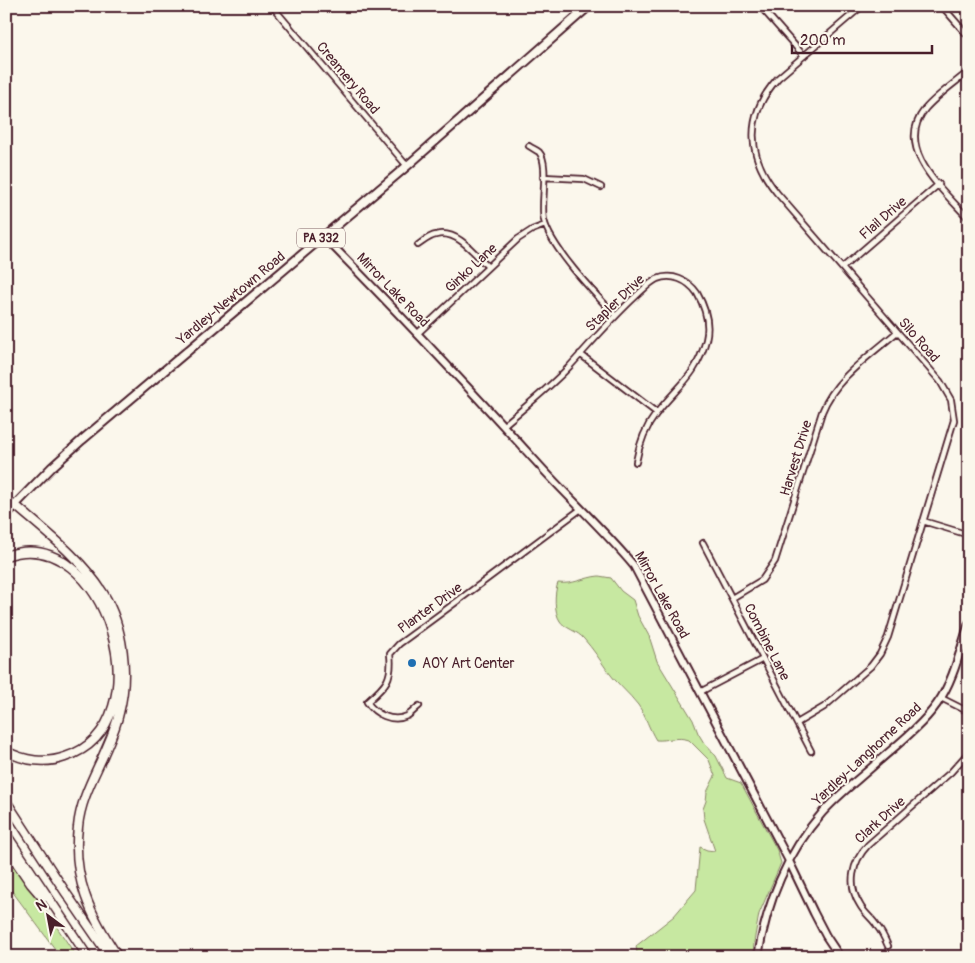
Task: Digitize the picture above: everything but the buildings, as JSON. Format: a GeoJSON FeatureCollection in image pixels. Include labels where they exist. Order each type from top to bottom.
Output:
{"type":"FeatureCollection","features":[{"type":"Feature","properties":{"kind":"highway"},"geometry":{"type":"LineString","coordinates":[[15,505],[70,553],[91,577],[108,603],[119,634],[124,672],[121,706],[115,727],[84,802],[78,825],[76,854],[81,882],[90,909],[118,957]]}},
{"type":"Feature","properties":{"kind":"highway"},"geometry":{"type":"LineString","coordinates":[[6,556],[21,552],[41,553],[59,560],[76,571],[97,598],[108,621],[114,642],[117,671],[116,697],[111,716],[88,746],[68,756],[48,761],[27,759],[6,751]]}},
{"type":"Feature","properties":{"kind":"highway"},"geometry":{"type":"LineString","coordinates":[[6,801],[110,957]]}},
{"type":"Feature","properties":{"kind":"highway"},"geometry":{"type":"LineString","coordinates":[[6,834],[88,957]]}},
{"type":"Feature","properties":{"kind":"highway"},"geometry":{"type":"LineString","coordinates":[[6,847],[31,884],[66,926]]}},
{"type":"Feature","properties":{"kind":"main road","name":"Yardley-Newtown Road"},"geometry":{"type":"LineString","coordinates":[[6,514],[52,467],[82,440],[407,166],[588,6]]}},
{"type":"Feature","properties":{"kind":"main road","name":"Mirror Lake Road"},"geometry":{"type":"LineString","coordinates":[[323,236],[504,425],[581,510],[620,548],[634,566],[818,920],[840,957]]}},
{"type":"Feature","properties":{"kind":"main road","name":"Yardley-Langhorne Road"},"geometry":{"type":"LineString","coordinates":[[758,957],[768,910],[789,861],[801,841],[841,794],[920,724],[941,698],[953,673],[969,623]]}},
{"type":"Feature","properties":{"kind":"street","name":"Creamery Road"},"geometry":{"type":"LineString","coordinates":[[272,6],[407,166]]}},
{"type":"Feature","properties":{"kind":"street"},"geometry":{"type":"LineString","coordinates":[[760,6],[804,56]]}},
{"type":"Feature","properties":{"kind":"street","name":"Silo Road"},"geometry":{"type":"LineString","coordinates":[[797,723],[824,707],[866,671],[880,654],[888,637],[954,420],[953,406],[949,394],[940,381],[768,182],[757,160],[754,148],[756,114],[766,94],[778,78],[862,6]]}},
{"type":"Feature","properties":{"kind":"street"},"geometry":{"type":"LineString","coordinates":[[942,6],[969,37]]}},
{"type":"Feature","properties":{"kind":"street"},"geometry":{"type":"LineString","coordinates":[[969,71],[926,108],[917,125],[915,139],[917,152],[923,165],[969,219]]}},
{"type":"Feature","properties":{"kind":"street"},"geometry":{"type":"LineString","coordinates":[[529,146],[541,155],[544,165],[542,209],[545,225],[558,248],[615,315]]}},
{"type":"Feature","properties":{"kind":"street"},"geometry":{"type":"LineString","coordinates":[[543,177],[584,179],[601,187]]}},
{"type":"Feature","properties":{"kind":"street","name":"Flail Drive"},"geometry":{"type":"LineString","coordinates":[[842,268],[939,184]]}},
{"type":"Feature","properties":{"kind":"street","name":"Ginko Lane"},"geometry":{"type":"LineString","coordinates":[[417,334],[526,232],[545,225]]}},
{"type":"Feature","properties":{"kind":"street"},"geometry":{"type":"LineString","coordinates":[[418,244],[436,235],[448,235],[464,243],[488,267]]}},
{"type":"Feature","properties":{"kind":"street","name":"Stapler Drive"},"geometry":{"type":"LineString","coordinates":[[504,425],[556,380],[615,315],[649,284],[654,280],[664,278],[678,279],[688,284],[696,292],[707,317],[708,331],[704,347],[687,380],[656,412],[642,439],[636,462]]}},
{"type":"Feature","properties":{"kind":"street","name":"Harvest Drive"},"geometry":{"type":"LineString","coordinates":[[732,598],[762,580],[773,567],[822,412],[830,394],[842,379],[897,332]]}},
{"type":"Feature","properties":{"kind":"street"},"geometry":{"type":"LineString","coordinates":[[580,354],[656,412]]}},
{"type":"Feature","properties":{"kind":"street","name":"Planter Drive"},"geometry":{"type":"LineString","coordinates":[[419,706],[408,716],[397,720],[377,712],[367,702],[387,684],[392,668],[390,654],[399,644],[581,510]]}},
{"type":"Feature","properties":{"kind":"street"},"geometry":{"type":"LineString","coordinates":[[923,521],[969,535]]}},
{"type":"Feature","properties":{"kind":"street","name":"Combine Lane"},"geometry":{"type":"LineString","coordinates":[[703,543],[811,751]]}},
{"type":"Feature","properties":{"kind":"street"},"geometry":{"type":"LineString","coordinates":[[700,692],[763,659]]}},
{"type":"Feature","properties":{"kind":"street"},"geometry":{"type":"LineString","coordinates":[[941,698],[969,712]]}},
{"type":"Feature","properties":{"kind":"street","name":"Clark Drive"},"geometry":{"type":"LineString","coordinates":[[888,946],[879,928],[860,905],[856,897],[852,878],[855,863],[859,854],[868,845],[951,772],[969,752]]}},
{"type":"Feature","properties":{"kind":"green space"},"geometry":{"type":"Polygon","coordinates":[[[599,576],[611,578],[621,591],[633,600],[638,616],[649,636],[657,661],[693,720],[698,733],[716,756],[727,778],[741,783],[777,850],[781,863],[759,914],[753,957],[640,957],[637,953],[636,946],[674,916],[696,890],[700,847],[715,851],[704,819],[703,809],[707,792],[715,776],[709,760],[689,740],[681,738],[656,740],[638,705],[611,675],[581,636],[560,621],[555,602],[558,583],[569,583],[599,576]]]}},
{"type":"Feature","properties":{"kind":"green space"},"geometry":{"type":"Polygon","coordinates":[[[6,852],[77,957],[61,957],[6,883],[6,852]]]}},
{"type":"Feature","properties":{"kind":"place","name":"AOY Art Center"},"geometry":{"type":"Point","coordinates":[412,663]}}]}
